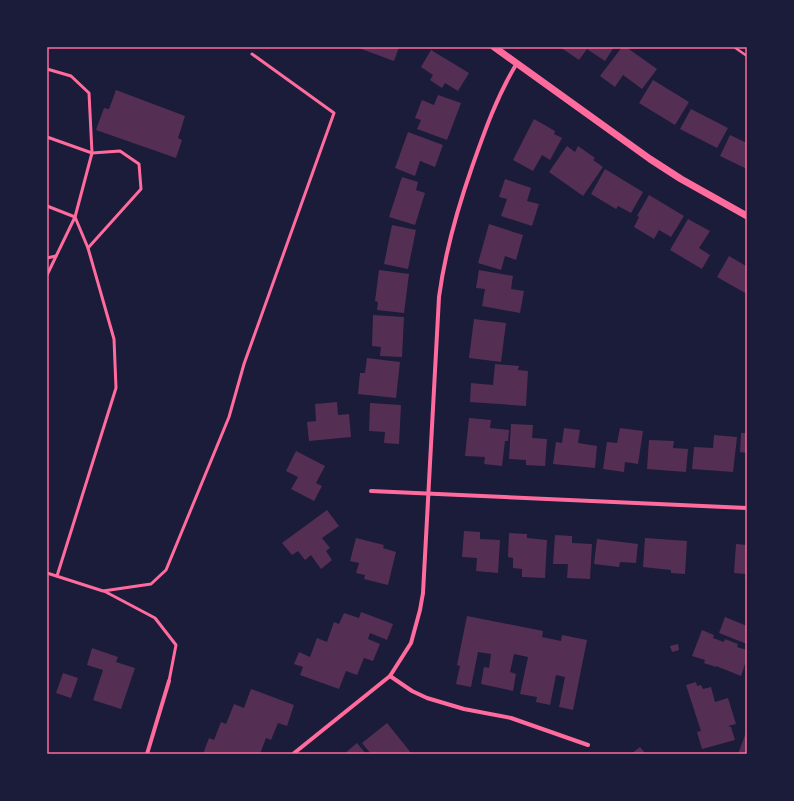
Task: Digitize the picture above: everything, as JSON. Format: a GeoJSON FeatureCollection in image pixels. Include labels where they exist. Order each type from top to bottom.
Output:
{"type":"FeatureCollection","features":[{"type":"Feature","properties":{"kind":"street"},"geometry":{"type":"LineString","coordinates":[[494,47],[650,159],[681,179],[747,216]]}},
{"type":"Feature","properties":{"kind":"street"},"geometry":{"type":"LineString","coordinates":[[293,754],[390,676],[411,643],[420,610],[429,494],[439,297],[444,262],[454,219],[490,114],[503,86],[517,63]]}},
{"type":"Feature","properties":{"kind":"street"},"geometry":{"type":"LineString","coordinates":[[371,491],[747,508]]}},
{"type":"Feature","properties":{"kind":"street"},"geometry":{"type":"LineString","coordinates":[[390,676],[412,691],[427,698],[464,709],[511,718],[588,745]]}},
{"type":"Feature","properties":{"kind":"street"},"geometry":{"type":"LineString","coordinates":[[147,754],[170,681]]}},
{"type":"Feature","properties":{"kind":"lane"},"geometry":{"type":"LineString","coordinates":[[103,591],[151,584],[166,570],[229,417],[244,364],[334,113],[252,54]]}},
{"type":"Feature","properties":{"kind":"lane"},"geometry":{"type":"LineString","coordinates":[[47,69],[71,76],[89,93],[92,153],[75,217],[47,275]]}},
{"type":"Feature","properties":{"kind":"lane"},"geometry":{"type":"LineString","coordinates":[[47,137],[92,153],[120,151],[139,164],[141,189],[88,248]]}},
{"type":"Feature","properties":{"kind":"lane"},"geometry":{"type":"LineString","coordinates":[[47,206],[75,217],[88,248],[114,339],[116,388],[57,576]]}},
{"type":"Feature","properties":{"kind":"lane"},"geometry":{"type":"LineString","coordinates":[[47,258],[56,256]]}},
{"type":"Feature","properties":{"kind":"lane"},"geometry":{"type":"LineString","coordinates":[[47,573],[103,591],[155,618],[176,645],[170,681]]}},
{"type":"Feature","properties":{"kind":"path"},"geometry":{"type":"LineString","coordinates":[[734,47],[747,56]]}},
{"type":"Feature","properties":{"kind":"building"},"geometry":{"type":"Polygon","coordinates":[[[356,47],[399,47],[394,61],[356,47]]]}},
{"type":"Feature","properties":{"kind":"building"},"geometry":{"type":"Polygon","coordinates":[[[560,47],[614,47],[605,61],[587,49],[579,60],[560,47]]]}},
{"type":"Feature","properties":{"kind":"building"},"geometry":{"type":"Polygon","coordinates":[[[622,47],[626,47],[657,69],[642,89],[623,75],[615,87],[600,76],[622,47]]]}},
{"type":"Feature","properties":{"kind":"building"},"geometry":{"type":"Polygon","coordinates":[[[431,50],[469,73],[458,91],[445,83],[442,88],[430,80],[433,75],[421,67],[431,50]]]}},
{"type":"Feature","properties":{"kind":"building"},"geometry":{"type":"Polygon","coordinates":[[[653,80],[689,102],[675,125],[639,103],[653,80]]]}},
{"type":"Feature","properties":{"kind":"building"},"geometry":{"type":"Polygon","coordinates":[[[116,90],[185,116],[178,138],[182,140],[176,158],[96,130],[104,108],[109,109],[116,90]]]}},
{"type":"Feature","properties":{"kind":"building"},"geometry":{"type":"Polygon","coordinates":[[[438,95],[461,103],[447,140],[417,129],[421,120],[415,118],[422,100],[434,105],[438,95]]]}},
{"type":"Feature","properties":{"kind":"building"},"geometry":{"type":"Polygon","coordinates":[[[691,109],[728,128],[717,148],[680,129],[691,109]]]}},
{"type":"Feature","properties":{"kind":"building"},"geometry":{"type":"Polygon","coordinates":[[[534,119],[555,131],[554,134],[562,138],[550,160],[542,155],[533,171],[513,160],[534,119]]]}},
{"type":"Feature","properties":{"kind":"building"},"geometry":{"type":"Polygon","coordinates":[[[408,132],[443,145],[435,167],[420,161],[415,176],[395,168],[408,132]]]}},
{"type":"Feature","properties":{"kind":"building"},"geometry":{"type":"Polygon","coordinates":[[[730,135],[747,143],[747,169],[720,156],[730,135]]]}},
{"type":"Feature","properties":{"kind":"building"},"geometry":{"type":"Polygon","coordinates":[[[567,146],[575,152],[578,146],[595,158],[593,160],[603,167],[583,196],[549,172],[567,146]]]}},
{"type":"Feature","properties":{"kind":"building"},"geometry":{"type":"Polygon","coordinates":[[[605,169],[643,192],[631,213],[618,206],[616,209],[591,194],[605,169]]]}},
{"type":"Feature","properties":{"kind":"building"},"geometry":{"type":"Polygon","coordinates":[[[402,177],[418,182],[416,190],[425,193],[415,225],[389,217],[402,177]]]}},
{"type":"Feature","properties":{"kind":"building"},"geometry":{"type":"Polygon","coordinates":[[[505,179],[531,188],[527,201],[539,204],[532,226],[501,216],[507,199],[499,197],[505,179]]]}},
{"type":"Feature","properties":{"kind":"building"},"geometry":{"type":"Polygon","coordinates":[[[649,195],[684,216],[671,237],[659,230],[654,239],[634,227],[639,217],[637,216],[649,195]]]}},
{"type":"Feature","properties":{"kind":"building"},"geometry":{"type":"Polygon","coordinates":[[[688,219],[710,231],[699,248],[710,255],[702,269],[670,250],[688,219]]]}},
{"type":"Feature","properties":{"kind":"building"},"geometry":{"type":"Polygon","coordinates":[[[489,224],[523,235],[516,260],[505,256],[501,270],[478,263],[489,224]]]}},
{"type":"Feature","properties":{"kind":"building"},"geometry":{"type":"Polygon","coordinates":[[[392,225],[416,230],[408,269],[384,264],[392,225]]]}},
{"type":"Feature","properties":{"kind":"building"},"geometry":{"type":"Polygon","coordinates":[[[729,256],[746,266],[747,264],[747,294],[717,277],[729,256]]]}},
{"type":"Feature","properties":{"kind":"building"},"geometry":{"type":"Polygon","coordinates":[[[379,270],[409,274],[404,313],[377,310],[378,302],[375,301],[379,270]]]}},
{"type":"Feature","properties":{"kind":"building"},"geometry":{"type":"Polygon","coordinates":[[[479,270],[513,276],[511,289],[524,291],[520,313],[482,306],[485,289],[476,288],[479,270]]]}},
{"type":"Feature","properties":{"kind":"building"},"geometry":{"type":"Polygon","coordinates":[[[373,315],[404,317],[402,357],[380,356],[381,347],[372,346],[373,315]]]}},
{"type":"Feature","properties":{"kind":"building"},"geometry":{"type":"Polygon","coordinates":[[[474,319],[506,323],[501,362],[469,358],[474,319]]]}},
{"type":"Feature","properties":{"kind":"building"},"geometry":{"type":"Polygon","coordinates":[[[367,358],[400,362],[396,398],[358,394],[360,373],[365,373],[367,358]]]}},
{"type":"Feature","properties":{"kind":"building"},"geometry":{"type":"Polygon","coordinates":[[[495,364],[519,366],[518,370],[528,371],[526,406],[470,402],[471,383],[493,385],[495,364]]]}},
{"type":"Feature","properties":{"kind":"building"},"geometry":{"type":"Polygon","coordinates":[[[337,402],[338,415],[349,414],[351,437],[309,441],[307,422],[316,421],[315,404],[337,402]]]}},
{"type":"Feature","properties":{"kind":"building"},"geometry":{"type":"Polygon","coordinates":[[[370,403],[401,405],[399,444],[384,443],[385,432],[369,431],[370,403]]]}},
{"type":"Feature","properties":{"kind":"building"},"geometry":{"type":"Polygon","coordinates":[[[469,418],[491,420],[490,428],[509,430],[508,441],[505,441],[502,466],[484,464],[485,457],[465,456],[469,418]]]}},
{"type":"Feature","properties":{"kind":"building"},"geometry":{"type":"Polygon","coordinates":[[[511,424],[533,425],[532,438],[547,439],[545,466],[526,465],[526,460],[509,459],[511,424]]]}},
{"type":"Feature","properties":{"kind":"building"},"geometry":{"type":"Polygon","coordinates":[[[564,428],[580,430],[578,443],[597,446],[595,468],[553,464],[556,442],[562,443],[564,428]]]}},
{"type":"Feature","properties":{"kind":"building"},"geometry":{"type":"Polygon","coordinates":[[[620,428],[643,431],[638,464],[625,462],[624,472],[603,469],[607,442],[617,443],[620,428]]]}},
{"type":"Feature","properties":{"kind":"building"},"geometry":{"type":"Polygon","coordinates":[[[741,433],[747,433],[747,453],[740,452],[741,433]]]}},
{"type":"Feature","properties":{"kind":"building"},"geometry":{"type":"Polygon","coordinates":[[[714,435],[737,437],[733,472],[692,469],[694,447],[713,448],[714,435]]]}},
{"type":"Feature","properties":{"kind":"building"},"geometry":{"type":"Polygon","coordinates":[[[649,440],[674,441],[673,448],[688,449],[686,472],[647,469],[649,440]]]}},
{"type":"Feature","properties":{"kind":"building"},"geometry":{"type":"Polygon","coordinates":[[[296,451],[325,466],[316,483],[322,486],[314,501],[291,489],[298,477],[286,471],[296,451]]]}},
{"type":"Feature","properties":{"kind":"building"},"geometry":{"type":"Polygon","coordinates":[[[327,510],[339,526],[322,538],[330,548],[326,551],[332,560],[321,569],[311,555],[305,560],[298,551],[292,555],[282,543],[327,510]]]}},
{"type":"Feature","properties":{"kind":"building"},"geometry":{"type":"Polygon","coordinates":[[[464,531],[480,532],[480,539],[500,540],[498,573],[476,571],[477,558],[462,557],[464,531]]]}},
{"type":"Feature","properties":{"kind":"building"},"geometry":{"type":"Polygon","coordinates":[[[509,533],[527,534],[527,538],[547,540],[545,578],[522,577],[522,569],[513,568],[513,558],[508,557],[509,533]]]}},
{"type":"Feature","properties":{"kind":"building"},"geometry":{"type":"Polygon","coordinates":[[[555,535],[572,536],[572,543],[592,544],[590,579],[567,578],[568,564],[553,564],[555,535]]]}},
{"type":"Feature","properties":{"kind":"building"},"geometry":{"type":"Polygon","coordinates":[[[356,538],[384,545],[383,548],[396,552],[388,585],[364,579],[365,575],[356,573],[359,563],[350,561],[356,538]]]}},
{"type":"Feature","properties":{"kind":"building"},"geometry":{"type":"Polygon","coordinates":[[[645,538],[687,541],[685,574],[671,573],[671,570],[643,567],[645,538]]]}},
{"type":"Feature","properties":{"kind":"building"},"geometry":{"type":"Polygon","coordinates":[[[597,539],[638,544],[636,563],[620,562],[619,567],[594,564],[597,539]]]}},
{"type":"Feature","properties":{"kind":"building"},"geometry":{"type":"Polygon","coordinates":[[[736,544],[747,545],[747,579],[745,579],[746,574],[734,573],[736,544]]]}},
{"type":"Feature","properties":{"kind":"building"},"geometry":{"type":"Polygon","coordinates":[[[361,612],[393,624],[387,640],[370,633],[368,639],[380,644],[373,661],[364,658],[357,675],[346,671],[339,689],[300,675],[303,667],[294,664],[299,652],[310,657],[317,638],[327,642],[334,622],[339,624],[344,613],[359,618],[361,612]]]}},
{"type":"Feature","properties":{"kind":"building"},"geometry":{"type":"Polygon","coordinates":[[[467,616],[543,631],[542,637],[561,641],[562,635],[587,640],[573,710],[559,707],[565,677],[556,675],[550,705],[536,702],[537,697],[520,694],[528,657],[514,654],[510,672],[516,674],[513,691],[481,684],[484,667],[489,668],[491,654],[478,652],[471,687],[456,684],[460,666],[457,665],[467,616]]]}},
{"type":"Feature","properties":{"kind":"building"},"geometry":{"type":"Polygon","coordinates":[[[725,617],[747,626],[747,644],[719,633],[725,617]]]}},
{"type":"Feature","properties":{"kind":"building"},"geometry":{"type":"Polygon","coordinates":[[[702,630],[714,635],[713,638],[724,642],[725,639],[738,644],[737,647],[747,650],[747,658],[741,676],[704,663],[705,660],[692,656],[702,630]]]}},
{"type":"Feature","properties":{"kind":"building"},"geometry":{"type":"Polygon","coordinates":[[[678,644],[679,650],[672,652],[670,646],[678,644]]]}},
{"type":"Feature","properties":{"kind":"building"},"geometry":{"type":"Polygon","coordinates":[[[92,648],[118,657],[116,662],[135,668],[121,709],[93,700],[103,670],[87,665],[92,648]]]}},
{"type":"Feature","properties":{"kind":"building"},"geometry":{"type":"Polygon","coordinates":[[[63,673],[78,678],[71,698],[56,693],[63,673]]]}},
{"type":"Feature","properties":{"kind":"building"},"geometry":{"type":"Polygon","coordinates":[[[696,682],[697,686],[701,685],[703,689],[711,687],[715,702],[728,698],[736,724],[728,726],[731,727],[735,740],[702,749],[697,732],[701,731],[686,685],[696,682]]]}},
{"type":"Feature","properties":{"kind":"building"},"geometry":{"type":"Polygon","coordinates":[[[251,689],[294,705],[287,726],[278,723],[271,740],[266,738],[260,754],[203,754],[209,738],[214,740],[221,722],[226,724],[234,704],[244,708],[251,689]]]}},
{"type":"Feature","properties":{"kind":"building"},"geometry":{"type":"Polygon","coordinates":[[[387,723],[412,754],[371,754],[362,743],[387,723]]]}},
{"type":"Feature","properties":{"kind":"building"},"geometry":{"type":"Polygon","coordinates":[[[747,730],[747,754],[738,754],[747,730]]]}},
{"type":"Feature","properties":{"kind":"building"},"geometry":{"type":"Polygon","coordinates":[[[357,743],[366,754],[344,754],[357,743]]]}},
{"type":"Feature","properties":{"kind":"building"},"geometry":{"type":"Polygon","coordinates":[[[640,747],[646,754],[631,754],[640,747]]]}}]}
